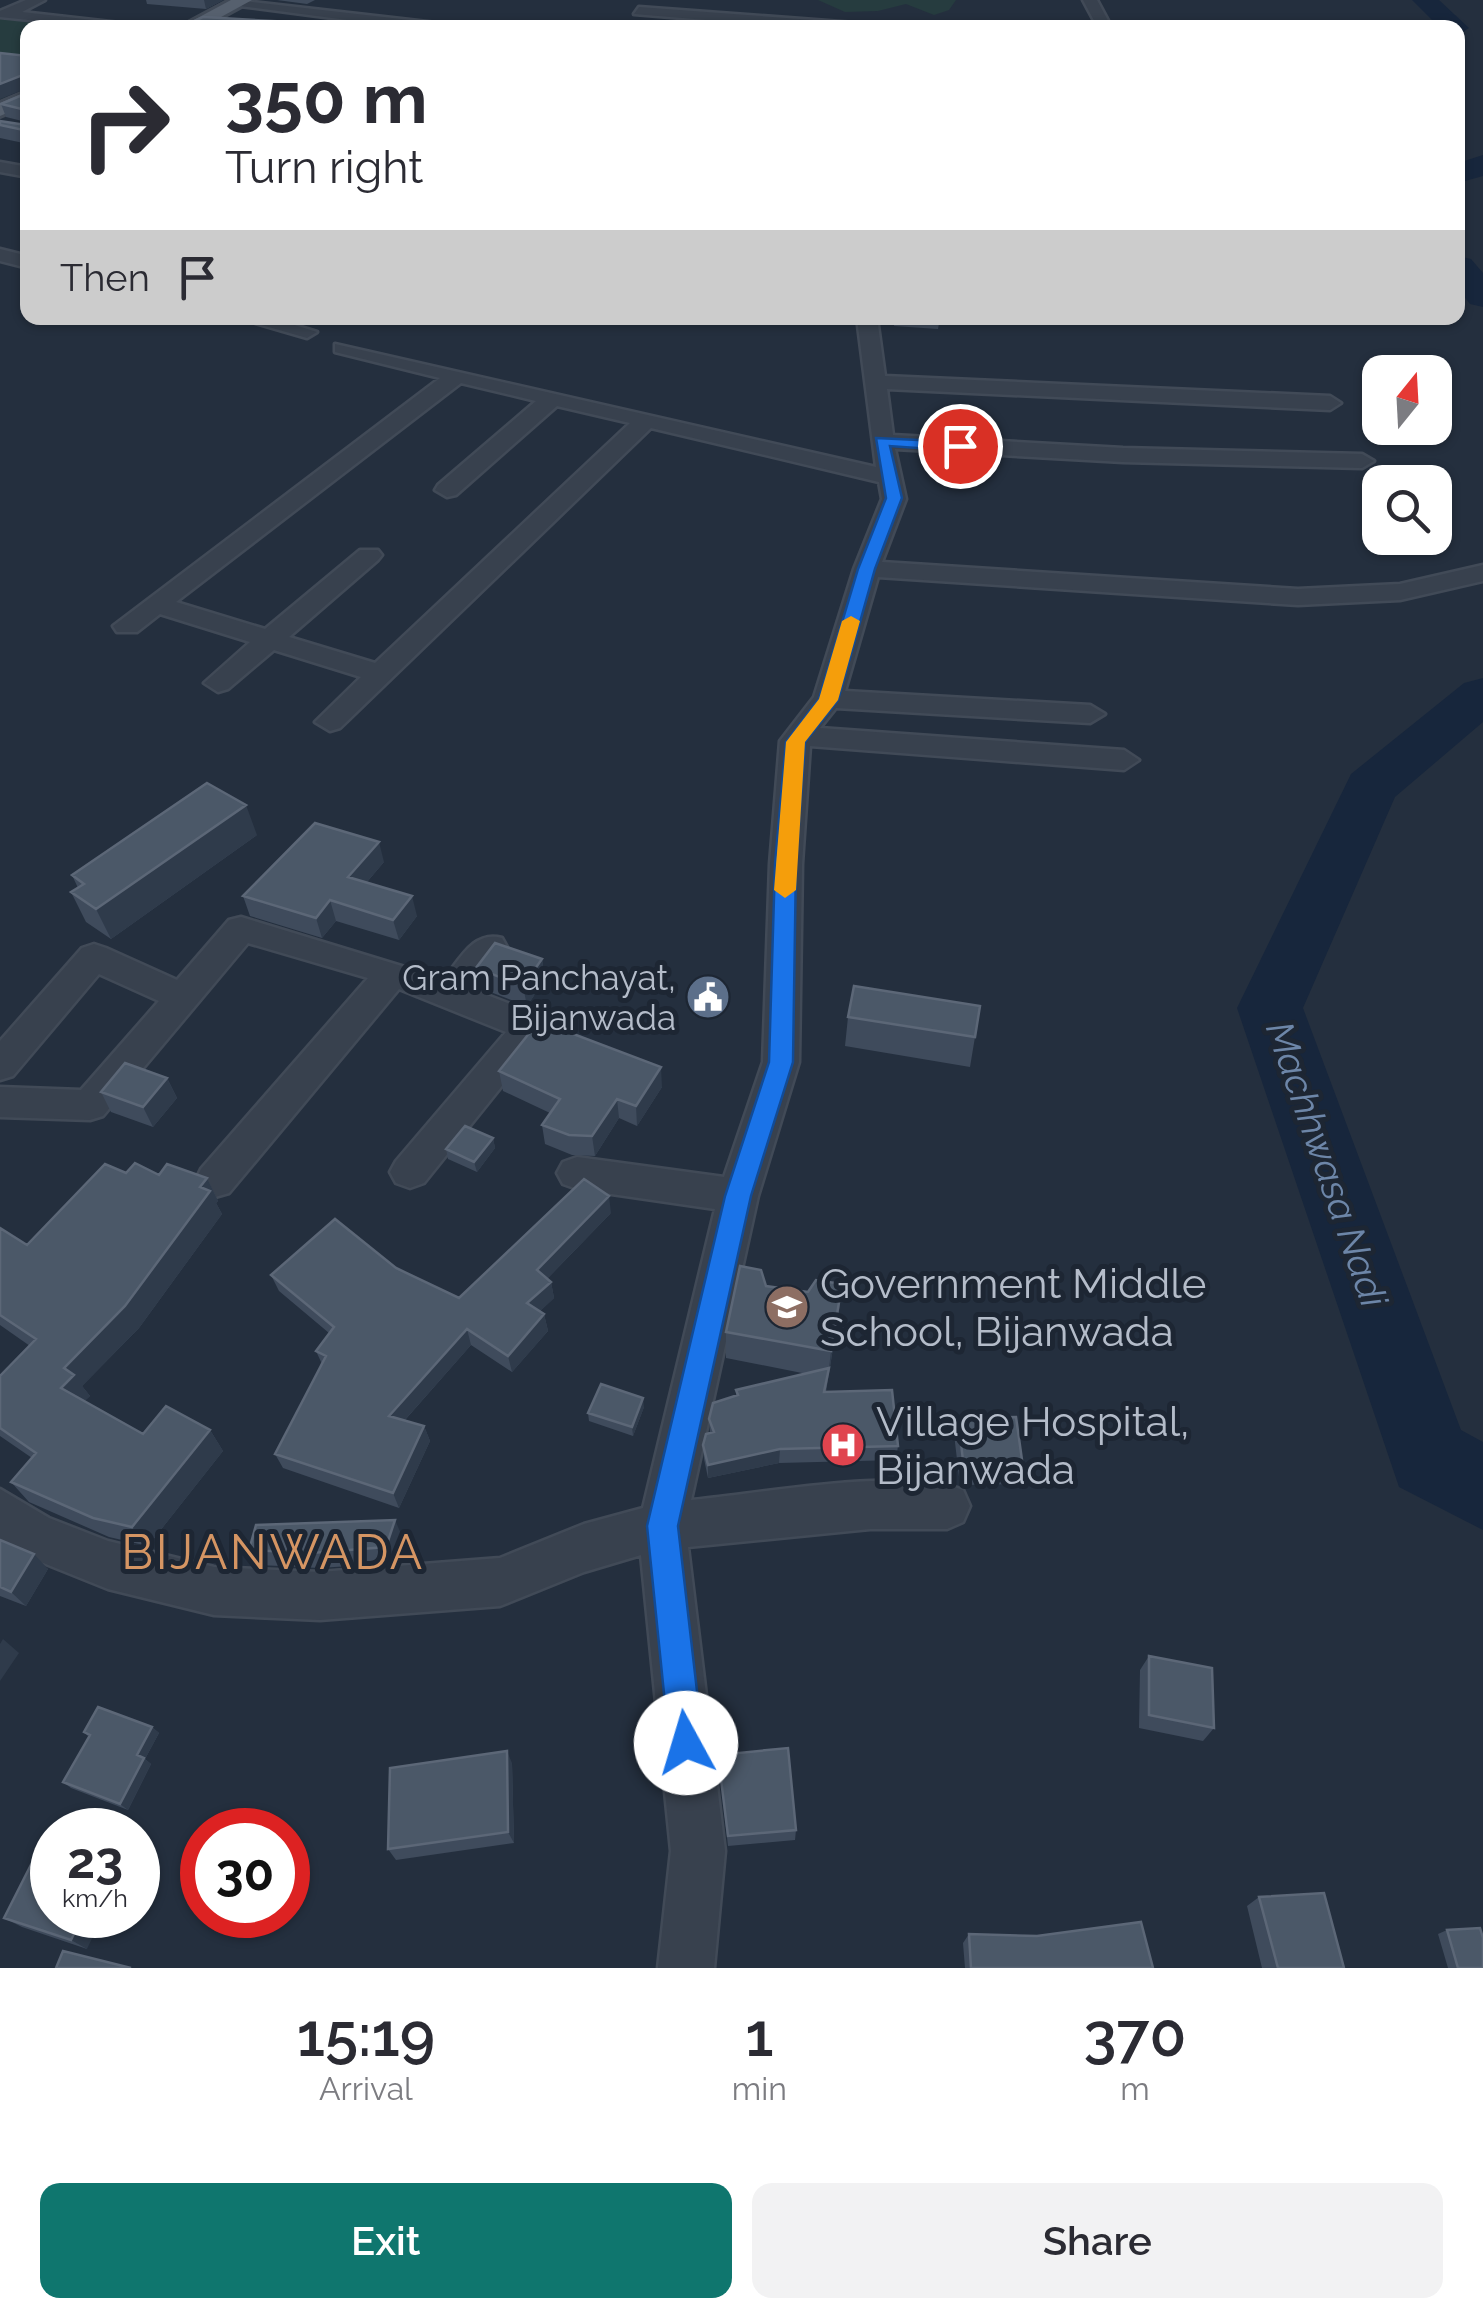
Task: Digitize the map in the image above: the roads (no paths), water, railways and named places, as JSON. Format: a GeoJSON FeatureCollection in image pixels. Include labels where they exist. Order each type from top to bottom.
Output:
{"type":"FeatureCollection","features":[{"type":"Feature","properties":{"kind":"main road"},"geometry":{"type":"LineString","coordinates":[[203,20],[242,1]]}},
{"type":"Feature","properties":{"kind":"street"},"geometry":{"type":"LineString","coordinates":[[2,15],[38,0]]}},
{"type":"Feature","properties":{"kind":"street"},"geometry":{"type":"LineString","coordinates":[[630,20],[654,0]]}},
{"type":"Feature","properties":{"kind":"street"},"geometry":{"type":"LineString","coordinates":[[242,1],[385,20]]}},
{"type":"Feature","properties":{"kind":"street"},"geometry":{"type":"LineString","coordinates":[[639,11],[760,20]]}},
{"type":"Feature","properties":{"kind":"street"},"geometry":{"type":"LineString","coordinates":[[2,15],[62,20]]}},
{"type":"Feature","properties":{"kind":"street"},"geometry":{"type":"LineString","coordinates":[[278,325],[308,332]]}},
{"type":"Feature","properties":{"kind":"street"},"geometry":{"type":"LineString","coordinates":[[686,1968],[698,1851],[662,1526],[738,1196],[781,1062],[786,864],[799,736],[828,700],[867,569],[894,498],[868,325]]}},
{"type":"Feature","properties":{"kind":"street"},"geometry":{"type":"LineString","coordinates":[[342,348],[646,420],[886,460],[1123,454],[1362,461]]}},
{"type":"Feature","properties":{"kind":"street"},"geometry":{"type":"LineString","coordinates":[[128,626],[458,375]]}},
{"type":"Feature","properties":{"kind":"street"},"geometry":{"type":"LineString","coordinates":[[878,382],[1330,403]]}},
{"type":"Feature","properties":{"kind":"street"},"geometry":{"type":"LineString","coordinates":[[448,490],[553,398]]}},
{"type":"Feature","properties":{"kind":"street"},"geometry":{"type":"LineString","coordinates":[[330,722],[646,420]]}},
{"type":"Feature","properties":{"kind":"street"},"geometry":{"type":"LineString","coordinates":[[218,683],[368,555]]}},
{"type":"Feature","properties":{"kind":"street"},"geometry":{"type":"LineString","coordinates":[[867,569],[1315,597],[1400,592],[1483,574]]}},
{"type":"Feature","properties":{"kind":"street"},"geometry":{"type":"LineString","coordinates":[[156,604],[380,674]]}},
{"type":"Feature","properties":{"kind":"street"},"geometry":{"type":"LineString","coordinates":[[828,700],[1090,714]]}},
{"type":"Feature","properties":{"kind":"street"},"geometry":{"type":"LineString","coordinates":[[799,736],[1124,760]]}},
{"type":"Feature","properties":{"kind":"street"},"geometry":{"type":"LineString","coordinates":[[0,1102],[90,1105],[241,929],[393,973],[531,1027],[410,1172]]}},
{"type":"Feature","properties":{"kind":"street"},"geometry":{"type":"LineString","coordinates":[[450,995],[490,947]]}},
{"type":"Feature","properties":{"kind":"street"},"geometry":{"type":"LineString","coordinates":[[0,1066],[94,957],[183,997]]}},
{"type":"Feature","properties":{"kind":"street"},"geometry":{"type":"LineString","coordinates":[[215,1181],[393,973]]}},
{"type":"Feature","properties":{"kind":"street"},"geometry":{"type":"LineString","coordinates":[[577,1172],[738,1196]]}},
{"type":"Feature","properties":{"kind":"street"},"geometry":{"type":"LineString","coordinates":[[0,1512],[33,1536],[108,1564],[214,1591],[320,1596],[500,1582],[584,1548],[662,1526],[870,1506],[947,1506]]}},
{"type":"Feature","properties":{"kind":"waterway","name":"Machhwasa Nadi"},"geometry":{"type":"LineString","coordinates":[[1424,0],[1447,20]]}},
{"type":"Feature","properties":{"kind":"waterway","name":"Machhwasa Nadi"},"geometry":{"type":"LineString","coordinates":[[1465,171],[1483,165]]}},
{"type":"Feature","properties":{"kind":"waterway","name":"Machhwasa Nadi"},"geometry":{"type":"LineString","coordinates":[[1465,275],[1483,296]]}},
{"type":"Feature","properties":{"kind":"waterway","name":"Machhwasa Nadi"},"geometry":{"type":"LineString","coordinates":[[1483,694],[1371,787],[1270,1008],[1429,1458],[1483,1488]]}},
{"type":"Feature","properties":{"kind":"place","name":"Gram Panchayat, Bijanwada"},"geometry":{"type":"Point","coordinates":[708,997]}},
{"type":"Feature","properties":{"kind":"place","name":"Government Middle School, Bijanwada"},"geometry":{"type":"Point","coordinates":[787,1307]}},
{"type":"Feature","properties":{"kind":"place","name":"Village Hospital, Bijanwada"},"geometry":{"type":"Point","coordinates":[843,1445]}},
{"type":"Feature","properties":{"kind":"district","name":"BIJANWADA"},"geometry":{"type":"Point","coordinates":[273,1552]}}]}
